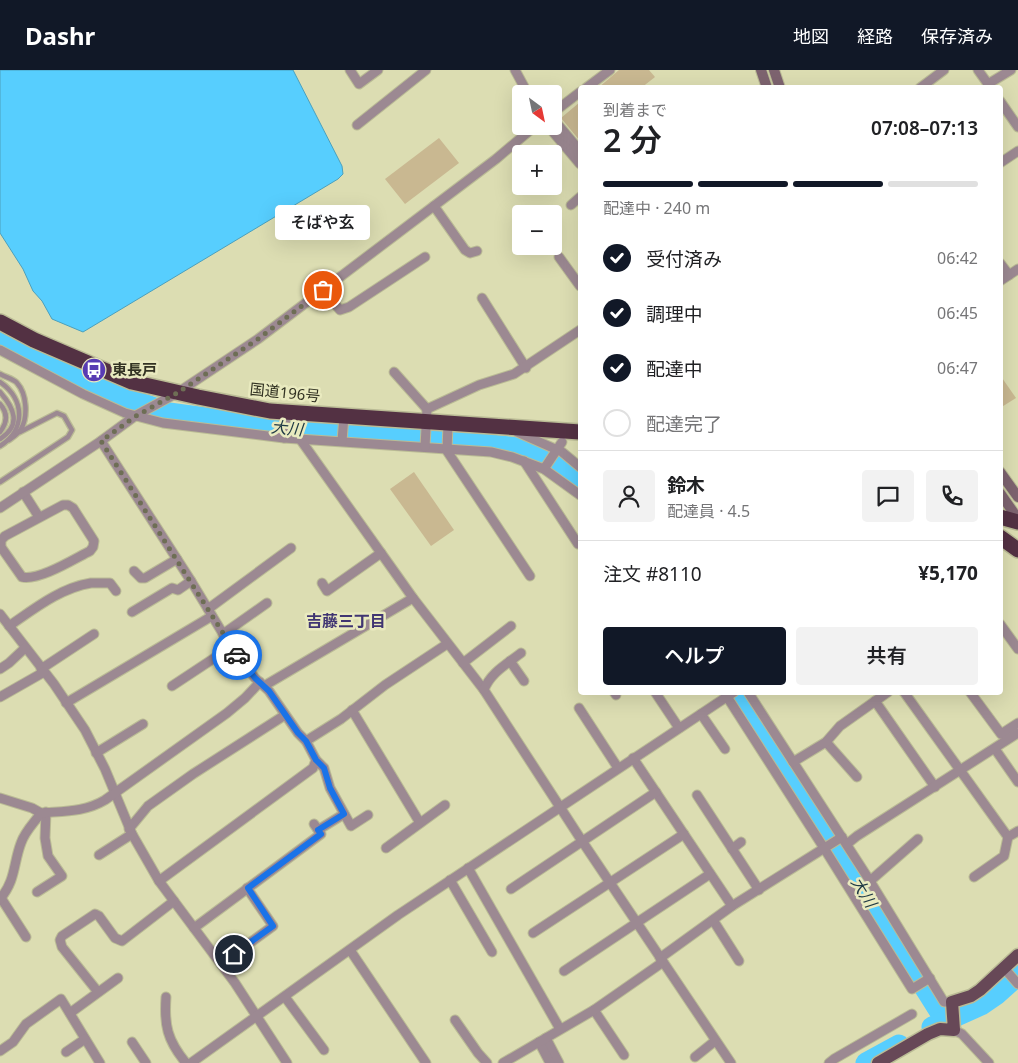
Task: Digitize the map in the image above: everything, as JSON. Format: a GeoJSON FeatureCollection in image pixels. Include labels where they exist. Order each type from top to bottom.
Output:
{"type":"FeatureCollection","features":[{"type":"Feature","properties":{"kind":"highway","name":"国道196号"},"geometry":{"type":"LineString","coordinates":[[0,322],[34,340],[132,382],[177,393],[270,411],[286,417],[344,421],[426,421],[447,428],[506,428],[564,444]]}},
{"type":"Feature","properties":{"kind":"highway"},"geometry":{"type":"LineString","coordinates":[[1007,510],[1018,520]]}},
{"type":"Feature","properties":{"kind":"highway"},"geometry":{"type":"LineString","coordinates":[[1003,539],[1018,550]]}},
{"type":"Feature","properties":{"kind":"main road"},"geometry":{"type":"LineString","coordinates":[[878,1063],[928,1034],[953,1026],[952,1004],[970,996],[1005,970],[1018,955]]}},
{"type":"Feature","properties":{"kind":"street"},"geometry":{"type":"LineString","coordinates":[[350,70],[359,84],[378,70]]}},
{"type":"Feature","properties":{"kind":"street"},"geometry":{"type":"LineString","coordinates":[[357,125],[426,70]]}},
{"type":"Feature","properties":{"kind":"street"},"geometry":{"type":"LineString","coordinates":[[515,70],[523,85]]}},
{"type":"Feature","properties":{"kind":"street"},"geometry":{"type":"LineString","coordinates":[[590,85],[610,70]]}},
{"type":"Feature","properties":{"kind":"street"},"geometry":{"type":"LineString","coordinates":[[761,70],[766,85]]}},
{"type":"Feature","properties":{"kind":"street"},"geometry":{"type":"LineString","coordinates":[[774,70],[779,85]]}},
{"type":"Feature","properties":{"kind":"street"},"geometry":{"type":"LineString","coordinates":[[924,85],[944,70]]}},
{"type":"Feature","properties":{"kind":"street"},"geometry":{"type":"LineString","coordinates":[[978,70],[988,85]]}},
{"type":"Feature","properties":{"kind":"street"},"geometry":{"type":"LineString","coordinates":[[990,85],[1011,70]]}},
{"type":"Feature","properties":{"kind":"street"},"geometry":{"type":"LineString","coordinates":[[562,106],[578,94]]}},
{"type":"Feature","properties":{"kind":"street"},"geometry":{"type":"LineString","coordinates":[[1003,106],[1018,127]]}},
{"type":"Feature","properties":{"kind":"street"},"geometry":{"type":"LineString","coordinates":[[1003,116],[1008,113]]}},
{"type":"Feature","properties":{"kind":"street"},"geometry":{"type":"LineString","coordinates":[[562,130],[578,150]]}},
{"type":"Feature","properties":{"kind":"street"},"geometry":{"type":"LineString","coordinates":[[0,508],[136,416],[177,393],[258,339],[496,159],[524,135]]}},
{"type":"Feature","properties":{"kind":"street"},"geometry":{"type":"LineString","coordinates":[[556,135],[578,162]]}},
{"type":"Feature","properties":{"kind":"street"},"geometry":{"type":"LineString","coordinates":[[1003,161],[1018,151]]}},
{"type":"Feature","properties":{"kind":"street"},"geometry":{"type":"LineString","coordinates":[[571,205],[578,199]]}},
{"type":"Feature","properties":{"kind":"street"},"geometry":{"type":"LineString","coordinates":[[434,206],[465,250],[470,253],[477,251]]}},
{"type":"Feature","properties":{"kind":"street"},"geometry":{"type":"LineString","coordinates":[[323,290],[340,310],[349,307],[425,257]]}},
{"type":"Feature","properties":{"kind":"street"},"geometry":{"type":"LineString","coordinates":[[559,257],[578,283]]}},
{"type":"Feature","properties":{"kind":"street"},"geometry":{"type":"LineString","coordinates":[[1003,265],[1015,272],[1003,279]]}},
{"type":"Feature","properties":{"kind":"street"},"geometry":{"type":"LineString","coordinates":[[482,298],[526,368]]}},
{"type":"Feature","properties":{"kind":"street"},"geometry":{"type":"LineString","coordinates":[[426,421],[479,385],[514,374],[526,368],[578,331]]}},
{"type":"Feature","properties":{"kind":"street"},"geometry":{"type":"LineString","coordinates":[[0,350],[83,394],[136,416],[164,423],[300,439],[425,445],[491,452],[524,461],[544,469],[578,494]]}},
{"type":"Feature","properties":{"kind":"street"},"geometry":{"type":"LineString","coordinates":[[394,372],[426,421],[425,445]]}},
{"type":"Feature","properties":{"kind":"street"},"geometry":{"type":"LineString","coordinates":[[285,436],[286,417]]}},
{"type":"Feature","properties":{"kind":"street"},"geometry":{"type":"LineString","coordinates":[[342,440],[344,421]]}},
{"type":"Feature","properties":{"kind":"street"},"geometry":{"type":"LineString","coordinates":[[447,428],[447,452],[530,576]]}},
{"type":"Feature","properties":{"kind":"street"},"geometry":{"type":"LineString","coordinates":[[506,428],[535,439],[564,444],[578,464]]}},
{"type":"Feature","properties":{"kind":"street"},"geometry":{"type":"LineString","coordinates":[[300,439],[447,644],[484,690],[636,923],[715,1041],[732,1063]]}},
{"type":"Feature","properties":{"kind":"street"},"geometry":{"type":"LineString","coordinates":[[101,441],[231,647],[269,691],[306,741],[316,760],[324,768],[330,788],[351,826],[368,815]]}},
{"type":"Feature","properties":{"kind":"street"},"geometry":{"type":"LineString","coordinates":[[544,469],[564,444]]}},
{"type":"Feature","properties":{"kind":"street"},"geometry":{"type":"LineString","coordinates":[[524,461],[578,544]]}},
{"type":"Feature","properties":{"kind":"street"},"geometry":{"type":"LineString","coordinates":[[1003,476],[1018,497]]}},
{"type":"Feature","properties":{"kind":"street"},"geometry":{"type":"LineString","coordinates":[[23,492],[40,517]]}},
{"type":"Feature","properties":{"kind":"street"},"geometry":{"type":"LineString","coordinates":[[63,505],[68,505],[73,508],[94,541],[93,547],[90,551],[59,568],[28,578],[22,577],[1,547],[2,540],[5,536],[40,517],[63,505]]}},
{"type":"Feature","properties":{"kind":"street"},"geometry":{"type":"LineString","coordinates":[[66,703],[210,612],[291,548]]}},
{"type":"Feature","properties":{"kind":"street"},"geometry":{"type":"LineString","coordinates":[[322,583],[327,591],[381,553]]}},
{"type":"Feature","properties":{"kind":"street"},"geometry":{"type":"LineString","coordinates":[[134,571],[140,578],[146,578],[177,559]]}},
{"type":"Feature","properties":{"kind":"street"},"geometry":{"type":"LineString","coordinates":[[132,612],[172,588],[178,590],[191,581]]}},
{"type":"Feature","properties":{"kind":"street"},"geometry":{"type":"LineString","coordinates":[[9,626],[44,602],[67,591],[90,584],[110,583],[116,591]]}},
{"type":"Feature","properties":{"kind":"street"},"geometry":{"type":"LineString","coordinates":[[0,798],[44,813],[82,810],[94,807],[115,794],[227,713],[262,684],[414,598]]}},
{"type":"Feature","properties":{"kind":"street"},"geometry":{"type":"LineString","coordinates":[[223,634],[267,603]]}},
{"type":"Feature","properties":{"kind":"street"},"geometry":{"type":"LineString","coordinates":[[0,614],[85,730],[131,831],[159,881],[221,964],[287,1063]]}},
{"type":"Feature","properties":{"kind":"street"},"geometry":{"type":"LineString","coordinates":[[463,662],[511,626]]}},
{"type":"Feature","properties":{"kind":"street"},"geometry":{"type":"LineString","coordinates":[[1003,628],[1018,649]]}},
{"type":"Feature","properties":{"kind":"street"},"geometry":{"type":"LineString","coordinates":[[0,697],[43,671],[94,634]]}},
{"type":"Feature","properties":{"kind":"street"},"geometry":{"type":"LineString","coordinates":[[306,741],[341,719],[384,685],[447,644]]}},
{"type":"Feature","properties":{"kind":"street"},"geometry":{"type":"LineString","coordinates":[[172,686],[231,647]]}},
{"type":"Feature","properties":{"kind":"street"},"geometry":{"type":"LineString","coordinates":[[0,669],[10,663],[25,648]]}},
{"type":"Feature","properties":{"kind":"street"},"geometry":{"type":"LineString","coordinates":[[484,690],[487,681],[521,653]]}},
{"type":"Feature","properties":{"kind":"street"},"geometry":{"type":"LineString","coordinates":[[510,661],[524,681]]}},
{"type":"Feature","properties":{"kind":"street"},"geometry":{"type":"LineString","coordinates":[[657,695],[679,728]]}},
{"type":"Feature","properties":{"kind":"street"},"geometry":{"type":"LineString","coordinates":[[192,1063],[450,880],[701,714],[727,695]]}},
{"type":"Feature","properties":{"kind":"street"},"geometry":{"type":"LineString","coordinates":[[729,695],[826,847],[912,989],[930,978]]}},
{"type":"Feature","properties":{"kind":"street"},"geometry":{"type":"LineString","coordinates":[[750,695],[870,881],[944,1002],[952,1004]]}},
{"type":"Feature","properties":{"kind":"street"},"geometry":{"type":"LineString","coordinates":[[793,762],[826,742],[840,726],[884,695]]}},
{"type":"Feature","properties":{"kind":"street"},"geometry":{"type":"LineString","coordinates":[[906,695],[1008,837]]}},
{"type":"Feature","properties":{"kind":"street"},"geometry":{"type":"LineString","coordinates":[[972,695],[1001,734],[1018,722]]}},
{"type":"Feature","properties":{"kind":"street"},"geometry":{"type":"LineString","coordinates":[[875,701],[934,787]]}},
{"type":"Feature","properties":{"kind":"street"},"geometry":{"type":"LineString","coordinates":[[579,708],[618,768]]}},
{"type":"Feature","properties":{"kind":"street"},"geometry":{"type":"LineString","coordinates":[[352,710],[420,823]]}},
{"type":"Feature","properties":{"kind":"street"},"geometry":{"type":"LineString","coordinates":[[99,856],[131,831],[148,806],[285,714]]}},
{"type":"Feature","properties":{"kind":"street"},"geometry":{"type":"LineString","coordinates":[[701,714],[725,749]]}},
{"type":"Feature","properties":{"kind":"street"},"geometry":{"type":"LineString","coordinates":[[96,753],[143,724]]}},
{"type":"Feature","properties":{"kind":"street"},"geometry":{"type":"LineString","coordinates":[[503,1063],[594,1010],[732,906],[826,847],[857,836],[1018,733]]}},
{"type":"Feature","properties":{"kind":"street"},"geometry":{"type":"LineString","coordinates":[[826,742],[857,777]]}},
{"type":"Feature","properties":{"kind":"street"},"geometry":{"type":"LineString","coordinates":[[994,748],[1018,782]]}},
{"type":"Feature","properties":{"kind":"street"},"geometry":{"type":"LineString","coordinates":[[633,758],[732,906]]}},
{"type":"Feature","properties":{"kind":"street"},"geometry":{"type":"LineString","coordinates":[[159,881],[313,768],[316,760]]}},
{"type":"Feature","properties":{"kind":"street"},"geometry":{"type":"LineString","coordinates":[[511,889],[656,792]]}},
{"type":"Feature","properties":{"kind":"street"},"geometry":{"type":"LineString","coordinates":[[697,795],[758,890]]}},
{"type":"Feature","properties":{"kind":"street"},"geometry":{"type":"LineString","coordinates":[[386,848],[445,805]]}},
{"type":"Feature","properties":{"kind":"street"},"geometry":{"type":"LineString","coordinates":[[37,892],[62,876],[48,856],[44,813]]}},
{"type":"Feature","properties":{"kind":"street"},"geometry":{"type":"LineString","coordinates":[[26,937],[0,898],[12,882],[20,845],[26,832],[44,813]]}},
{"type":"Feature","properties":{"kind":"street"},"geometry":{"type":"LineString","coordinates":[[194,928],[321,834],[316,827],[344,814]]}},
{"type":"Feature","properties":{"kind":"street"},"geometry":{"type":"LineString","coordinates":[[974,877],[1004,856],[1008,837],[1018,831]]}},
{"type":"Feature","properties":{"kind":"street"},"geometry":{"type":"LineString","coordinates":[[532,933],[684,834]]}},
{"type":"Feature","properties":{"kind":"street"},"geometry":{"type":"LineString","coordinates":[[870,881],[918,839]]}},
{"type":"Feature","properties":{"kind":"street"},"geometry":{"type":"LineString","coordinates":[[732,848],[741,842]]}},
{"type":"Feature","properties":{"kind":"street"},"geometry":{"type":"LineString","coordinates":[[468,868],[560,1030]]}},
{"type":"Feature","properties":{"kind":"street"},"geometry":{"type":"LineString","coordinates":[[564,971],[710,874]]}},
{"type":"Feature","properties":{"kind":"street"},"geometry":{"type":"LineString","coordinates":[[450,880],[492,952]]}},
{"type":"Feature","properties":{"kind":"street"},"geometry":{"type":"LineString","coordinates":[[221,964],[273,926],[248,888]]}},
{"type":"Feature","properties":{"kind":"street"},"geometry":{"type":"LineString","coordinates":[[98,992],[62,947],[60,940],[62,936],[95,914],[99,916],[115,938],[122,941],[174,901]]}},
{"type":"Feature","properties":{"kind":"street"},"geometry":{"type":"LineString","coordinates":[[713,920],[740,961]]}},
{"type":"Feature","properties":{"kind":"street"},"geometry":{"type":"LineString","coordinates":[[350,950],[426,1063]]}},
{"type":"Feature","properties":{"kind":"street"},"geometry":{"type":"LineString","coordinates":[[1005,970],[1018,984]]}},
{"type":"Feature","properties":{"kind":"street"},"geometry":{"type":"LineString","coordinates":[[70,1013],[118,978]]}},
{"type":"Feature","properties":{"kind":"street"},"geometry":{"type":"LineString","coordinates":[[166,996],[164,1019],[172,1042],[186,1063]]}},
{"type":"Feature","properties":{"kind":"street"},"geometry":{"type":"LineString","coordinates":[[285,997],[324,1050]]}},
{"type":"Feature","properties":{"kind":"street"},"geometry":{"type":"LineString","coordinates":[[0,1051],[13,1042],[26,1024],[61,998],[100,1063]]}},
{"type":"Feature","properties":{"kind":"street"},"geometry":{"type":"LineString","coordinates":[[594,1010],[624,1056]]}},
{"type":"Feature","properties":{"kind":"street"},"geometry":{"type":"LineString","coordinates":[[829,1063],[834,1058],[912,1014]]}},
{"type":"Feature","properties":{"kind":"street"},"geometry":{"type":"LineString","coordinates":[[455,1020],[487,1063]]}},
{"type":"Feature","properties":{"kind":"street"},"geometry":{"type":"LineString","coordinates":[[953,1026],[989,1063]]}},
{"type":"Feature","properties":{"kind":"street"},"geometry":{"type":"LineString","coordinates":[[66,1052],[85,1039]]}},
{"type":"Feature","properties":{"kind":"street"},"geometry":{"type":"LineString","coordinates":[[542,1040],[550,1063]]}},
{"type":"Feature","properties":{"kind":"street"},"geometry":{"type":"LineString","coordinates":[[542,1040],[560,1063]]}},
{"type":"Feature","properties":{"kind":"street"},"geometry":{"type":"LineString","coordinates":[[695,1057],[715,1041]]}},
{"type":"Feature","properties":{"kind":"street"},"geometry":{"type":"LineString","coordinates":[[132,1042],[146,1063]]}},
{"type":"Feature","properties":{"kind":"lane"},"geometry":{"type":"LineString","coordinates":[[0,374],[16,382],[22,390],[24,422],[20,432]]}},
{"type":"Feature","properties":{"kind":"lane"},"geometry":{"type":"LineString","coordinates":[[0,382],[14,397],[19,406],[17,429],[9,440]]}},
{"type":"Feature","properties":{"kind":"lane"},"geometry":{"type":"LineString","coordinates":[[0,392],[12,408],[14,419],[12,428],[0,439]]}},
{"type":"Feature","properties":{"kind":"lane"},"geometry":{"type":"LineString","coordinates":[[0,404],[6,416],[6,425],[0,432]]}},
{"type":"Feature","properties":{"kind":"lane"},"geometry":{"type":"LineString","coordinates":[[0,446],[20,432],[57,413],[64,416],[72,430],[68,437],[0,482]]}},
{"type":"Feature","properties":{"kind":"water"},"geometry":{"type":"Polygon","coordinates":[[[0,70],[293,70],[342,166],[343,174],[338,179],[83,332],[52,319],[42,301],[33,291],[23,269],[0,233],[0,70]]]}},
{"type":"Feature","properties":{"kind":"building"},"geometry":{"type":"Polygon","coordinates":[[[619,70],[649,70],[655,77],[645,85],[602,85],[619,70]]]}},
{"type":"Feature","properties":{"kind":"building"},"geometry":{"type":"Polygon","coordinates":[[[578,104],[578,139],[562,117],[578,104]]]}},
{"type":"Feature","properties":{"kind":"building"},"geometry":{"type":"Polygon","coordinates":[[[439,138],[459,163],[405,204],[385,179],[439,138]]]}},
{"type":"Feature","properties":{"kind":"building"},"geometry":{"type":"Polygon","coordinates":[[[1003,379],[1016,398],[1003,406],[1003,379]]]}},
{"type":"Feature","properties":{"kind":"building"},"geometry":{"type":"Polygon","coordinates":[[[414,472],[454,530],[431,546],[390,489],[414,472]]]}},
{"type":"Feature","properties":{"kind":"waterway","name":"大川"},"geometry":{"type":"LineString","coordinates":[[0,339],[88,385],[169,413],[271,427],[437,439],[518,448],[560,468],[578,483]]}},
{"type":"Feature","properties":{"kind":"waterway","name":"大川"},"geometry":{"type":"LineString","coordinates":[[736,695],[823,826],[945,1020]]}},
{"type":"Feature","properties":{"kind":"waterway","name":"大川"},"geometry":{"type":"LineString","coordinates":[[932,1027],[981,1005],[997,994],[1018,975]]}},
{"type":"Feature","properties":{"kind":"waterway"},"geometry":{"type":"LineString","coordinates":[[866,1063],[899,1045]]}},
{"type":"Feature","properties":{"kind":"way so far"},"geometry":{"type":"LineString","coordinates":[[237,655],[101,441],[136,416],[177,393],[258,339],[323,290]]}},
{"type":"Feature","properties":{"kind":"place","name":"そばや玄"},"geometry":{"type":"Point","coordinates":[323,290]}},
{"type":"Feature","properties":{"kind":"place","name":"東長戸"},"geometry":{"type":"Point","coordinates":[94,370]}},
{"type":"Feature","properties":{"kind":"district","name":"吉藤三丁目"},"geometry":{"type":"Point","coordinates":[346,621]}},
{"type":"Feature","properties":{"kind":"route"},"geometry":{"type":"LineString","coordinates":[[234,954],[273,926],[248,888],[321,834],[318,830],[344,814],[330,788],[324,768],[316,760],[306,741],[298,733],[269,691],[255,678],[237,655]]}}]}
